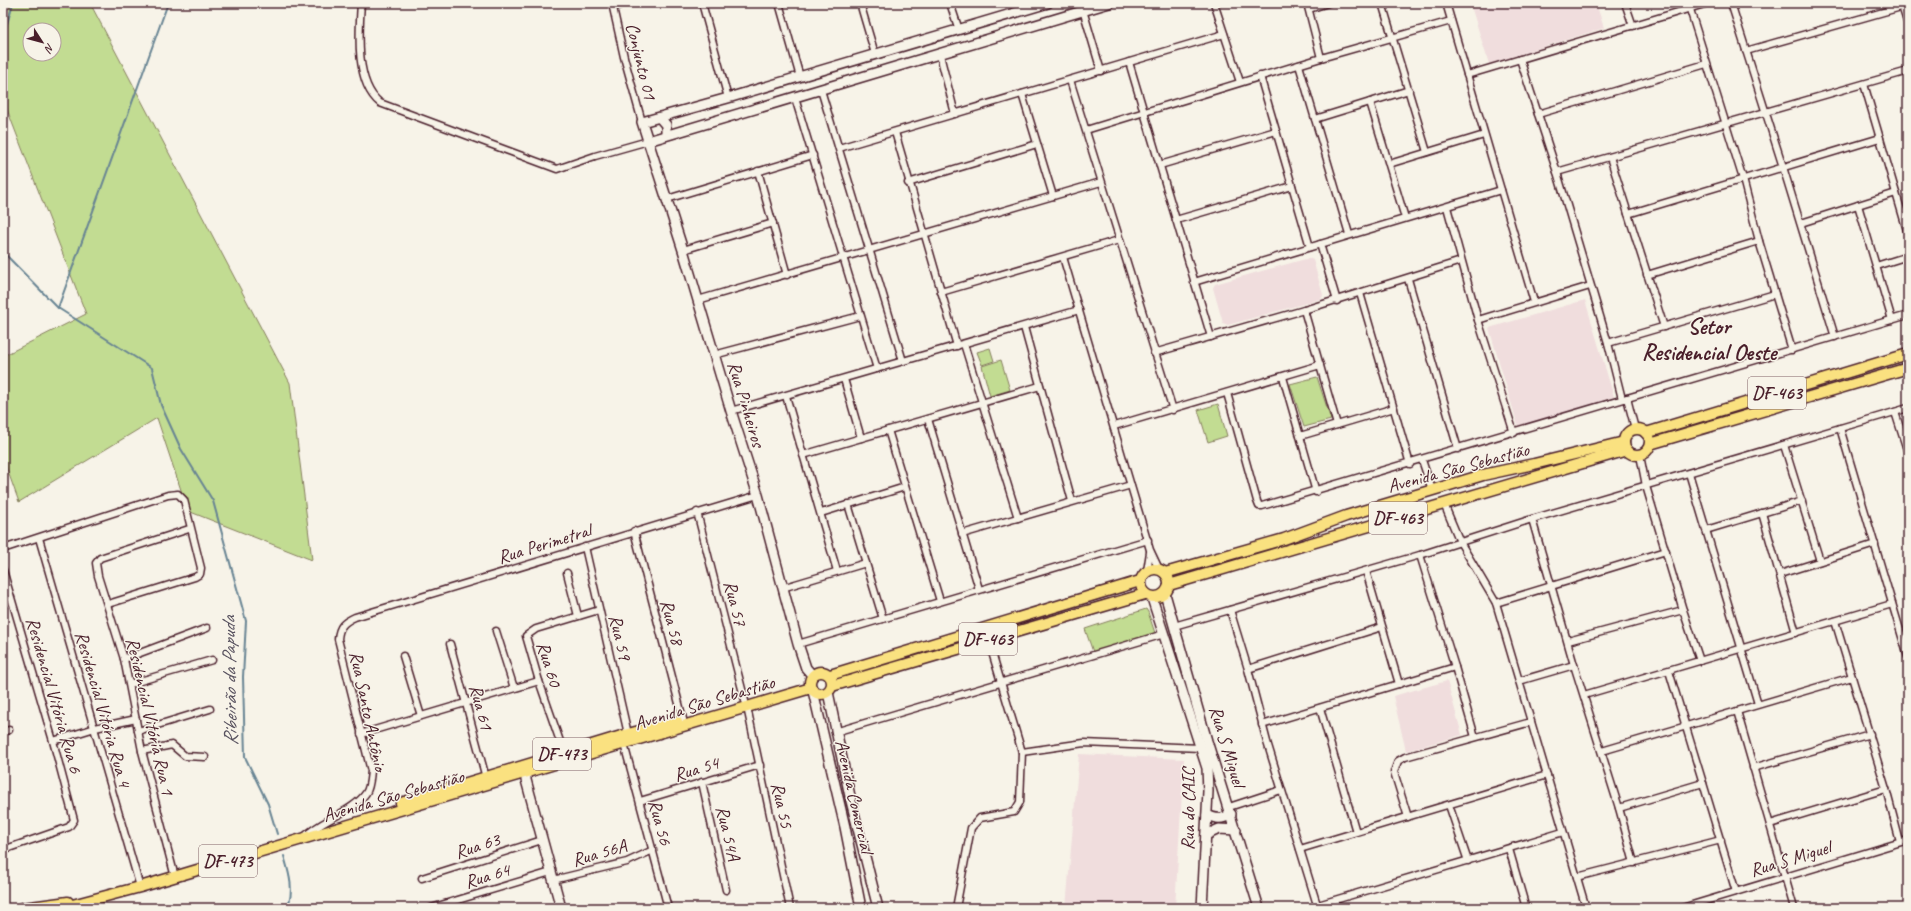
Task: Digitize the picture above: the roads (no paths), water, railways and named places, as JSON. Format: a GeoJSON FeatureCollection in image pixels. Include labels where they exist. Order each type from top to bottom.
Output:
{"type":"FeatureCollection","features":[{"type":"Feature","properties":{"kind":"main road","name":"DF-463"},"geometry":{"type":"LineString","coordinates":[[1646,433],[1908,354]]}},
{"type":"Feature","properties":{"kind":"main road","name":"DF-463"},"geometry":{"type":"LineString","coordinates":[[1650,444],[1908,368]]}},
{"type":"Feature","properties":{"kind":"main road"},"geometry":{"type":"LineString","coordinates":[[1635,429],[1646,433],[1650,444],[1646,451],[1640,455],[1633,454],[1625,446],[1627,433],[1635,429]]}},
{"type":"Feature","properties":{"kind":"main road","name":"Avenida São Sebastião"},"geometry":{"type":"LineString","coordinates":[[1162,571],[1284,539],[1346,516],[1483,475],[1625,446]]}},
{"type":"Feature","properties":{"kind":"main road","name":"Avenida São Sebastião"},"geometry":{"type":"LineString","coordinates":[[1167,590],[1625,446]]}},
{"type":"Feature","properties":{"kind":"main road"},"geometry":{"type":"LineString","coordinates":[[1483,475],[1489,484],[1488,490]]}},
{"type":"Feature","properties":{"kind":"main road"},"geometry":{"type":"LineString","coordinates":[[1346,516],[1346,524],[1353,532]]}},
{"type":"Feature","properties":{"kind":"main road","name":"DF-463"},"geometry":{"type":"LineString","coordinates":[[1147,571],[1162,571]]}},
{"type":"Feature","properties":{"kind":"main road"},"geometry":{"type":"LineString","coordinates":[[1147,571],[1140,581],[1141,588],[1148,596]]}},
{"type":"Feature","properties":{"kind":"main road"},"geometry":{"type":"LineString","coordinates":[[1162,571],[1169,579],[1167,590]]}},
{"type":"Feature","properties":{"kind":"main road","name":"DF-463"},"geometry":{"type":"LineString","coordinates":[[830,675],[1140,581]]}},
{"type":"Feature","properties":{"kind":"main road","name":"DF-463"},"geometry":{"type":"LineString","coordinates":[[830,689],[988,639],[1148,596],[1159,597],[1167,590]]}},
{"type":"Feature","properties":{"kind":"main road","name":"DF-473"},"geometry":{"type":"LineString","coordinates":[[830,675],[824,672],[818,672],[812,684],[821,694],[830,689]]}},
{"type":"Feature","properties":{"kind":"main road"},"geometry":{"type":"LineString","coordinates":[[830,675],[832,681],[830,689]]}},
{"type":"Feature","properties":{"kind":"main road","name":"Avenida São Sebastião"},"geometry":{"type":"LineString","coordinates":[[318,835],[366,814],[486,778],[624,744],[812,684]]}},
{"type":"Feature","properties":{"kind":"main road","name":"Avenida São Sebastião"},"geometry":{"type":"LineString","coordinates":[[318,835],[526,769],[564,753],[683,719],[746,704]]}},
{"type":"Feature","properties":{"kind":"main road"},"geometry":{"type":"LineString","coordinates":[[300,840],[318,835]]}},
{"type":"Feature","properties":{"kind":"main road","name":"DF-473"},"geometry":{"type":"LineString","coordinates":[[61,908],[140,887],[300,840]]}},
{"type":"Feature","properties":{"kind":"main road","name":"DF-473"},"geometry":{"type":"LineString","coordinates":[[23,908],[88,900]]}},
{"type":"Feature","properties":{"kind":"street"},"geometry":{"type":"LineString","coordinates":[[361,3],[359,35],[366,83],[373,98],[380,103],[557,169],[594,156],[795,98],[1109,3]]}},
{"type":"Feature","properties":{"kind":"street"},"geometry":{"type":"LineString","coordinates":[[613,6],[624,3]]}},
{"type":"Feature","properties":{"kind":"street"},"geometry":{"type":"LineString","coordinates":[[702,3],[728,98]]}},
{"type":"Feature","properties":{"kind":"street"},"geometry":{"type":"LineString","coordinates":[[779,3],[800,77]]}},
{"type":"Feature","properties":{"kind":"street"},"geometry":{"type":"LineString","coordinates":[[860,3],[875,54]]}},
{"type":"Feature","properties":{"kind":"street"},"geometry":{"type":"LineString","coordinates":[[950,3],[959,30]]}},
{"type":"Feature","properties":{"kind":"street"},"geometry":{"type":"LineString","coordinates":[[642,122],[1015,14],[1046,3]]}},
{"type":"Feature","properties":{"kind":"street"},"geometry":{"type":"LineString","coordinates":[[1214,3],[1240,82]]}},
{"type":"Feature","properties":{"kind":"street"},"geometry":{"type":"LineString","coordinates":[[1321,58],[1308,6],[1328,3]]}},
{"type":"Feature","properties":{"kind":"street"},"geometry":{"type":"LineString","coordinates":[[1382,3],[1427,152]]}},
{"type":"Feature","properties":{"kind":"street"},"geometry":{"type":"LineString","coordinates":[[1446,3],[1534,302]]}},
{"type":"Feature","properties":{"kind":"street"},"geometry":{"type":"LineString","coordinates":[[1626,3],[1633,26]]}},
{"type":"Feature","properties":{"kind":"street"},"geometry":{"type":"LineString","coordinates":[[1467,75],[1633,26],[1689,6],[1708,3]]}},
{"type":"Feature","properties":{"kind":"street"},"geometry":{"type":"LineString","coordinates":[[1731,3],[1764,111],[1784,167],[1835,337]]}},
{"type":"Feature","properties":{"kind":"street"},"geometry":{"type":"LineString","coordinates":[[1746,51],[1904,5],[1908,26]]}},
{"type":"Feature","properties":{"kind":"street","name":"Conjunto 01"},"geometry":{"type":"LineString","coordinates":[[613,6],[624,57],[642,122]]}},
{"type":"Feature","properties":{"kind":"street"},"geometry":{"type":"LineString","coordinates":[[1689,6],[1724,123],[1743,179],[1759,241],[1792,350]]}},
{"type":"Feature","properties":{"kind":"street"},"geometry":{"type":"LineString","coordinates":[[1083,10],[1101,71]]}},
{"type":"Feature","properties":{"kind":"street"},"geometry":{"type":"LineString","coordinates":[[1015,14],[1018,20],[1018,30]]}},
{"type":"Feature","properties":{"kind":"street"},"geometry":{"type":"LineString","coordinates":[[1086,130],[1260,76],[1451,21]]}},
{"type":"Feature","properties":{"kind":"street"},"geometry":{"type":"LineString","coordinates":[[839,148],[1224,34]]}},
{"type":"Feature","properties":{"kind":"street"},"geometry":{"type":"LineString","coordinates":[[940,54],[955,114]]}},
{"type":"Feature","properties":{"kind":"street"},"geometry":{"type":"LineString","coordinates":[[1520,59],[1557,172],[1624,399],[1635,429]]}},
{"type":"Feature","properties":{"kind":"street"},"geometry":{"type":"LineString","coordinates":[[1129,62],[1211,337]]}},
{"type":"Feature","properties":{"kind":"street"},"geometry":{"type":"LineString","coordinates":[[1538,114],[1706,64]]}},
{"type":"Feature","properties":{"kind":"street"},"geometry":{"type":"LineString","coordinates":[[1299,65],[1350,234]]}},
{"type":"Feature","properties":{"kind":"street"},"geometry":{"type":"LineString","coordinates":[[1557,172],[1764,111],[1908,71]]}},
{"type":"Feature","properties":{"kind":"street"},"geometry":{"type":"LineString","coordinates":[[1260,76],[1310,247]]}},
{"type":"Feature","properties":{"kind":"street"},"geometry":{"type":"LineString","coordinates":[[1070,80],[1172,410]]}},
{"type":"Feature","properties":{"kind":"street"},"geometry":{"type":"LineString","coordinates":[[1864,84],[1908,234]]}},
{"type":"Feature","properties":{"kind":"street"},"geometry":{"type":"LineString","coordinates":[[821,90],[903,361]]}},
{"type":"Feature","properties":{"kind":"street"},"geometry":{"type":"LineString","coordinates":[[1315,119],[1409,90]]}},
{"type":"Feature","properties":{"kind":"street"},"geometry":{"type":"LineString","coordinates":[[1022,94],[1053,196]]}},
{"type":"Feature","properties":{"kind":"street"},"geometry":{"type":"LineString","coordinates":[[795,98],[845,258],[860,316],[877,369]]}},
{"type":"Feature","properties":{"kind":"street"},"geometry":{"type":"LineString","coordinates":[[1370,102],[1405,218]]}},
{"type":"Feature","properties":{"kind":"street"},"geometry":{"type":"LineString","coordinates":[[660,118],[666,125],[666,135]]}},
{"type":"Feature","properties":{"kind":"street","name":"Rua Pinheiros"},"geometry":{"type":"LineString","coordinates":[[642,122],[758,495],[782,588],[798,644],[812,684]]}},
{"type":"Feature","properties":{"kind":"street"},"geometry":{"type":"LineString","coordinates":[[1160,165],[1276,131]]}},
{"type":"Feature","properties":{"kind":"street"},"geometry":{"type":"LineString","coordinates":[[895,132],[908,183],[956,346]]}},
{"type":"Feature","properties":{"kind":"street"},"geometry":{"type":"LineString","coordinates":[[1389,164],[1484,135]]}},
{"type":"Feature","properties":{"kind":"street"},"geometry":{"type":"LineString","coordinates":[[1628,214],[1880,138]]}},
{"type":"Feature","properties":{"kind":"street"},"geometry":{"type":"LineString","coordinates":[[908,183],[1037,144]]}},
{"type":"Feature","properties":{"kind":"street"},"geometry":{"type":"LineString","coordinates":[[667,199],[813,155]]}},
{"type":"Feature","properties":{"kind":"street"},"geometry":{"type":"LineString","coordinates":[[1610,157],[1664,327]]}},
{"type":"Feature","properties":{"kind":"street"},"geometry":{"type":"LineString","coordinates":[[758,171],[788,274]]}},
{"type":"Feature","properties":{"kind":"street"},"geometry":{"type":"LineString","coordinates":[[698,300],[1101,182]]}},
{"type":"Feature","properties":{"kind":"street"},"geometry":{"type":"LineString","coordinates":[[1176,220],[1292,186]]}},
{"type":"Feature","properties":{"kind":"street"},"geometry":{"type":"LineString","coordinates":[[1194,282],[1501,190]]}},
{"type":"Feature","properties":{"kind":"street"},"geometry":{"type":"LineString","coordinates":[[1800,223],[1896,193]]}},
{"type":"Feature","properties":{"kind":"street"},"geometry":{"type":"LineString","coordinates":[[1858,205],[1892,320]]}},
{"type":"Feature","properties":{"kind":"street"},"geometry":{"type":"LineString","coordinates":[[1446,207],[1478,320],[1514,433]]}},
{"type":"Feature","properties":{"kind":"street"},"geometry":{"type":"LineString","coordinates":[[683,250],[773,223]]}},
{"type":"Feature","properties":{"kind":"street"},"geometry":{"type":"LineString","coordinates":[[941,292],[1119,240]]}},
{"type":"Feature","properties":{"kind":"street"},"geometry":{"type":"LineString","coordinates":[[1647,275],[1759,241]]}},
{"type":"Feature","properties":{"kind":"street"},"geometry":{"type":"LineString","coordinates":[[1320,244],[1336,301]]}},
{"type":"Feature","properties":{"kind":"street"},"geometry":{"type":"LineString","coordinates":[[1063,256],[1150,550],[1162,571]]}},
{"type":"Feature","properties":{"kind":"street"},"geometry":{"type":"LineString","coordinates":[[1876,266],[1908,256]]}},
{"type":"Feature","properties":{"kind":"street"},"geometry":{"type":"LineString","coordinates":[[1154,353],[1336,301],[1461,261]]}},
{"type":"Feature","properties":{"kind":"street"},"geometry":{"type":"LineString","coordinates":[[1408,278],[1458,449]]}},
{"type":"Feature","properties":{"kind":"street"},"geometry":{"type":"LineString","coordinates":[[1478,320],[1590,286]]}},
{"type":"Feature","properties":{"kind":"street"},"geometry":{"type":"LineString","coordinates":[[1360,293],[1410,464]]}},
{"type":"Feature","properties":{"kind":"street"},"geometry":{"type":"LineString","coordinates":[[1608,343],[1775,294]]}},
{"type":"Feature","properties":{"kind":"street"},"geometry":{"type":"LineString","coordinates":[[731,411],[1079,310]]}},
{"type":"Feature","properties":{"kind":"street"},"geometry":{"type":"LineString","coordinates":[[1304,310],[1337,424]]}},
{"type":"Feature","properties":{"kind":"street"},"geometry":{"type":"LineString","coordinates":[[1227,393],[1259,506],[1266,506],[1908,315]]}},
{"type":"Feature","properties":{"kind":"street"},"geometry":{"type":"LineString","coordinates":[[714,355],[860,316]]}},
{"type":"Feature","properties":{"kind":"street"},"geometry":{"type":"LineString","coordinates":[[1024,327],[1072,501]]}},
{"type":"Feature","properties":{"kind":"street"},"geometry":{"type":"LineString","coordinates":[[964,344],[1018,518]]}},
{"type":"Feature","properties":{"kind":"street"},"geometry":{"type":"LineString","coordinates":[[1114,426],[1320,365]]}},
{"type":"Feature","properties":{"kind":"street"},"geometry":{"type":"LineString","coordinates":[[1283,377],[1316,492]]}},
{"type":"Feature","properties":{"kind":"street"},"geometry":{"type":"LineString","coordinates":[[844,379],[860,438]]}},
{"type":"Feature","properties":{"kind":"street"},"geometry":{"type":"LineString","coordinates":[[803,455],[1040,386]]}},
{"type":"Feature","properties":{"kind":"street"},"geometry":{"type":"LineString","coordinates":[[786,396],[837,571]]}},
{"type":"Feature","properties":{"kind":"street"},"geometry":{"type":"LineString","coordinates":[[1300,436],[1394,408]]}},
{"type":"Feature","properties":{"kind":"street"},"geometry":{"type":"LineString","coordinates":[[1174,626],[1420,555],[1532,519],[1908,408]]}},
{"type":"Feature","properties":{"kind":"street"},"geometry":{"type":"LineString","coordinates":[[1895,412],[1908,453]]}},
{"type":"Feature","properties":{"kind":"street"},"geometry":{"type":"LineString","coordinates":[[928,419],[979,589]]}},
{"type":"Feature","properties":{"kind":"street"},"geometry":{"type":"LineString","coordinates":[[1840,428],[1908,655]]}},
{"type":"Feature","properties":{"kind":"street"},"geometry":{"type":"LineString","coordinates":[[888,430],[940,601]]}},
{"type":"Feature","properties":{"kind":"street"},"geometry":{"type":"LineString","coordinates":[[1784,445],[1820,561]]}},
{"type":"Feature","properties":{"kind":"street"},"geometry":{"type":"LineString","coordinates":[[1640,455],[1646,486],[1682,610],[1700,661]]}},
{"type":"Feature","properties":{"kind":"street"},"geometry":{"type":"LineString","coordinates":[[1422,460],[1432,490]]}},
{"type":"Feature","properties":{"kind":"street"},"geometry":{"type":"LineString","coordinates":[[1688,473],[1758,704]]}},
{"type":"Feature","properties":{"kind":"street"},"geometry":{"type":"LineString","coordinates":[[962,534],[1131,484]]}},
{"type":"Feature","properties":{"kind":"street"},"geometry":{"type":"LineString","coordinates":[[821,513],[905,487]]}},
{"type":"Feature","properties":{"kind":"street"},"geometry":{"type":"LineString","coordinates":[[3,549],[168,495],[178,494],[184,500],[189,529],[201,568],[200,574],[195,577],[108,604]]}},
{"type":"Feature","properties":{"kind":"street","name":"Rua Perimetral"},"geometry":{"type":"LineString","coordinates":[[341,626],[355,617],[697,512],[758,495]]}},
{"type":"Feature","properties":{"kind":"street"},"geometry":{"type":"LineString","coordinates":[[1706,530],[1802,501]]}},
{"type":"Feature","properties":{"kind":"street"},"geometry":{"type":"LineString","coordinates":[[848,504],[883,619]]}},
{"type":"Feature","properties":{"kind":"street"},"geometry":{"type":"LineString","coordinates":[[1444,504],[1460,542],[1496,603],[1586,908]]}},
{"type":"Feature","properties":{"kind":"street","name":"Rua 57"},"geometry":{"type":"LineString","coordinates":[[697,512],[746,704]]}},
{"type":"Feature","properties":{"kind":"street"},"geometry":{"type":"LineString","coordinates":[[1762,513],[1796,633]]}},
{"type":"Feature","properties":{"kind":"street"},"geometry":{"type":"LineString","coordinates":[[1532,519],[1574,665],[1619,808],[1634,863]]}},
{"type":"Feature","properties":{"kind":"street","name":"Residencial Vitória Rua 1"},"geometry":{"type":"LineString","coordinates":[[175,877],[142,751],[124,659],[98,576],[96,562],[100,558],[189,529]]}},
{"type":"Feature","properties":{"kind":"street","name":"Rua 58"},"geometry":{"type":"LineString","coordinates":[[634,532],[683,719]]}},
{"type":"Feature","properties":{"kind":"street","name":"Residencial Vitória Rua 4"},"geometry":{"type":"LineString","coordinates":[[39,538],[140,887]]}},
{"type":"Feature","properties":{"kind":"street"},"geometry":{"type":"LineString","coordinates":[[798,644],[1148,540]]}},
{"type":"Feature","properties":{"kind":"street"},"geometry":{"type":"LineString","coordinates":[[1780,574],[1875,544]]}},
{"type":"Feature","properties":{"kind":"street","name":"Rua 59"},"geometry":{"type":"LineString","coordinates":[[585,547],[628,734]]}},
{"type":"Feature","properties":{"kind":"street"},"geometry":{"type":"LineString","coordinates":[[1147,571],[1150,550]]}},
{"type":"Feature","properties":{"kind":"street"},"geometry":{"type":"LineString","coordinates":[[1496,603],[1666,551]]}},
{"type":"Feature","properties":{"kind":"street"},"geometry":{"type":"LineString","coordinates":[[1420,555],[1475,737]]}},
{"type":"Feature","properties":{"kind":"street"},"geometry":{"type":"LineString","coordinates":[[782,588],[866,563]]}},
{"type":"Feature","properties":{"kind":"street","name":"Residencial Vitória Rua 6"},"geometry":{"type":"LineString","coordinates":[[3,570],[74,816],[74,820],[69,828],[3,850]]}},
{"type":"Feature","properties":{"kind":"street"},"geometry":{"type":"LineString","coordinates":[[1366,571],[1399,684]]}},
{"type":"Feature","properties":{"kind":"street"},"geometry":{"type":"LineString","coordinates":[[567,573],[578,616]]}},
{"type":"Feature","properties":{"kind":"street","name":"Rua S Miguel"},"geometry":{"type":"LineString","coordinates":[[1167,590],[1174,626],[1259,908]]}},
{"type":"Feature","properties":{"kind":"street","name":"Rua do CAIC"},"geometry":{"type":"LineString","coordinates":[[1148,596],[1164,634],[1207,768],[1208,791],[1202,908]]}},
{"type":"Feature","properties":{"kind":"street"},"geometry":{"type":"LineString","coordinates":[[1584,695],[1892,604]]}},
{"type":"Feature","properties":{"kind":"street","name":"Rua 60"},"geometry":{"type":"LineString","coordinates":[[564,753],[539,681],[526,636],[536,629],[599,610]]}},
{"type":"Feature","properties":{"kind":"street","name":"Rua S Miguel"},"geometry":{"type":"LineString","coordinates":[[1230,610],[1248,669],[1262,725],[1281,790],[1318,907]]}},
{"type":"Feature","properties":{"kind":"street"},"geometry":{"type":"LineString","coordinates":[[1568,641],[1682,610]]}},
{"type":"Feature","properties":{"kind":"street"},"geometry":{"type":"LineString","coordinates":[[1835,621],[1870,734],[1900,842]]}},
{"type":"Feature","properties":{"kind":"street","name":"Rua Santo Antônio"},"geometry":{"type":"LineString","coordinates":[[300,840],[314,828],[359,801],[366,792],[370,783],[371,771],[338,639],[341,626]]}},
{"type":"Feature","properties":{"kind":"street"},"geometry":{"type":"LineString","coordinates":[[1248,669],[1382,627]]}},
{"type":"Feature","properties":{"kind":"street"},"geometry":{"type":"LineString","coordinates":[[124,659],[207,628]]}},
{"type":"Feature","properties":{"kind":"street"},"geometry":{"type":"LineString","coordinates":[[496,631],[514,688]]}},
{"type":"Feature","properties":{"kind":"street"},"geometry":{"type":"LineString","coordinates":[[835,732],[1164,634]]}},
{"type":"Feature","properties":{"kind":"street"},"geometry":{"type":"LineString","coordinates":[[956,908],[971,828],[984,816],[1008,814],[1018,808],[1020,802],[1022,752],[988,639]]}},
{"type":"Feature","properties":{"kind":"street","name":"Rua 61"},"geometry":{"type":"LineString","coordinates":[[450,644],[486,778]]}},
{"type":"Feature","properties":{"kind":"street"},"geometry":{"type":"LineString","coordinates":[[403,656],[421,716]]}},
{"type":"Feature","properties":{"kind":"street"},"geometry":{"type":"LineString","coordinates":[[130,684],[212,660]]}},
{"type":"Feature","properties":{"kind":"street"},"geometry":{"type":"LineString","coordinates":[[1519,681],[1574,665]]}},
{"type":"Feature","properties":{"kind":"street"},"geometry":{"type":"LineString","coordinates":[[1262,725],[1455,667]]}},
{"type":"Feature","properties":{"kind":"street"},"geometry":{"type":"LineString","coordinates":[[1670,670],[1736,892]]}},
{"type":"Feature","properties":{"kind":"street"},"geometry":{"type":"LineString","coordinates":[[1602,752],[1852,677]]}},
{"type":"Feature","properties":{"kind":"street"},"geometry":{"type":"LineString","coordinates":[[361,734],[466,704],[539,681]]}},
{"type":"Feature","properties":{"kind":"street","name":"Avenida Comercial"},"geometry":{"type":"LineString","coordinates":[[812,684],[862,908]]}},
{"type":"Feature","properties":{"kind":"street","name":"Avenida Comercial"},"geometry":{"type":"LineString","coordinates":[[830,689],[835,732],[878,908]]}},
{"type":"Feature","properties":{"kind":"street","name":"Rua 55"},"geometry":{"type":"LineString","coordinates":[[746,704],[790,908]]}},
{"type":"Feature","properties":{"kind":"street"},"geometry":{"type":"LineString","coordinates":[[1320,708],[1356,832]]}},
{"type":"Feature","properties":{"kind":"street"},"geometry":{"type":"LineString","coordinates":[[138,731],[210,709]]}},
{"type":"Feature","properties":{"kind":"street"},"geometry":{"type":"LineString","coordinates":[[1737,711],[1794,908]]}},
{"type":"Feature","properties":{"kind":"street"},"geometry":{"type":"LineString","coordinates":[[53,741],[95,728],[136,719]]}},
{"type":"Feature","properties":{"kind":"street"},"geometry":{"type":"LineString","coordinates":[[1408,817],[1394,772],[1398,761],[1405,757],[1532,722]]}},
{"type":"Feature","properties":{"kind":"street"},"geometry":{"type":"LineString","coordinates":[[1753,768],[1870,734]]}},
{"type":"Feature","properties":{"kind":"street"},"geometry":{"type":"LineString","coordinates":[[1022,752],[1084,743],[1200,748]]}},
{"type":"Feature","properties":{"kind":"street","name":"Rua 56"},"geometry":{"type":"LineString","coordinates":[[624,744],[668,908]]}},
{"type":"Feature","properties":{"kind":"street"},"geometry":{"type":"LineString","coordinates":[[142,751],[172,745],[184,756],[205,757]]}},
{"type":"Feature","properties":{"kind":"street","name":"Rua 54"},"geometry":{"type":"LineString","coordinates":[[640,801],[760,764]]}},
{"type":"Feature","properties":{"kind":"street"},"geometry":{"type":"LineString","coordinates":[[526,769],[542,840],[561,908]]}},
{"type":"Feature","properties":{"kind":"street"},"geometry":{"type":"LineString","coordinates":[[1300,849],[1547,775]]}},
{"type":"Feature","properties":{"kind":"street","name":"Rua 54A"},"geometry":{"type":"LineString","coordinates":[[702,782],[726,890]]}},
{"type":"Feature","properties":{"kind":"street"},"geometry":{"type":"LineString","coordinates":[[1619,808],[1704,783]]}},
{"type":"Feature","properties":{"kind":"street"},"geometry":{"type":"LineString","coordinates":[[1770,824],[1886,789]]}},
{"type":"Feature","properties":{"kind":"street"},"geometry":{"type":"LineString","coordinates":[[1208,791],[1215,790],[1224,792]]}},
{"type":"Feature","properties":{"kind":"street"},"geometry":{"type":"LineString","coordinates":[[1207,815],[1220,819],[1230,810],[1281,790]]}},
{"type":"Feature","properties":{"kind":"street"},"geometry":{"type":"LineString","coordinates":[[1449,805],[1468,862]]}},
{"type":"Feature","properties":{"kind":"street"},"geometry":{"type":"LineString","coordinates":[[1206,835],[1219,829],[1236,830]]}},
{"type":"Feature","properties":{"kind":"street"},"geometry":{"type":"LineString","coordinates":[[1318,907],[1563,832]]}},
{"type":"Feature","properties":{"kind":"street","name":"Rua 63"},"geometry":{"type":"LineString","coordinates":[[422,878],[542,840]]}},
{"type":"Feature","properties":{"kind":"street"},"geometry":{"type":"LineString","coordinates":[[1577,877],[1721,840]]}},
{"type":"Feature","properties":{"kind":"street","name":"Rua S Miguel"},"geometry":{"type":"LineString","coordinates":[[1682,908],[1908,840]]}},
{"type":"Feature","properties":{"kind":"street"},"geometry":{"type":"LineString","coordinates":[[1509,849],[1526,908]]}},
{"type":"Feature","properties":{"kind":"street","name":"Rua 56A"},"geometry":{"type":"LineString","coordinates":[[552,876],[627,862],[653,850]]}},
{"type":"Feature","properties":{"kind":"street","name":"Rua 64"},"geometry":{"type":"LineString","coordinates":[[431,908],[552,876]]}},
{"type":"Feature","properties":{"kind":"street"},"geometry":{"type":"LineString","coordinates":[[454,901],[455,908]]}},
{"type":"Feature","properties":{"kind":"waterway","name":"Ribeirão da Papuda"},"geometry":{"type":"LineString","coordinates":[[3,38],[13,3]]}},
{"type":"Feature","properties":{"kind":"waterway"},"geometry":{"type":"LineString","coordinates":[[58,308],[168,3]]}},
{"type":"Feature","properties":{"kind":"waterway","name":"Ribeirão da Papuda"},"geometry":{"type":"LineString","coordinates":[[3,252],[58,308],[152,368],[161,405],[181,449],[213,501],[246,621],[243,677],[245,757],[268,804],[277,834]]}},
{"type":"Feature","properties":{"kind":"waterway","name":"Ribeirão da Papuda"},"geometry":{"type":"LineString","coordinates":[[284,856],[291,889],[291,896],[287,908]]}},
{"type":"Feature","properties":{"kind":"district","name":"Setor Residencial Oeste"},"geometry":{"type":"Point","coordinates":[1709,339]}}]}
